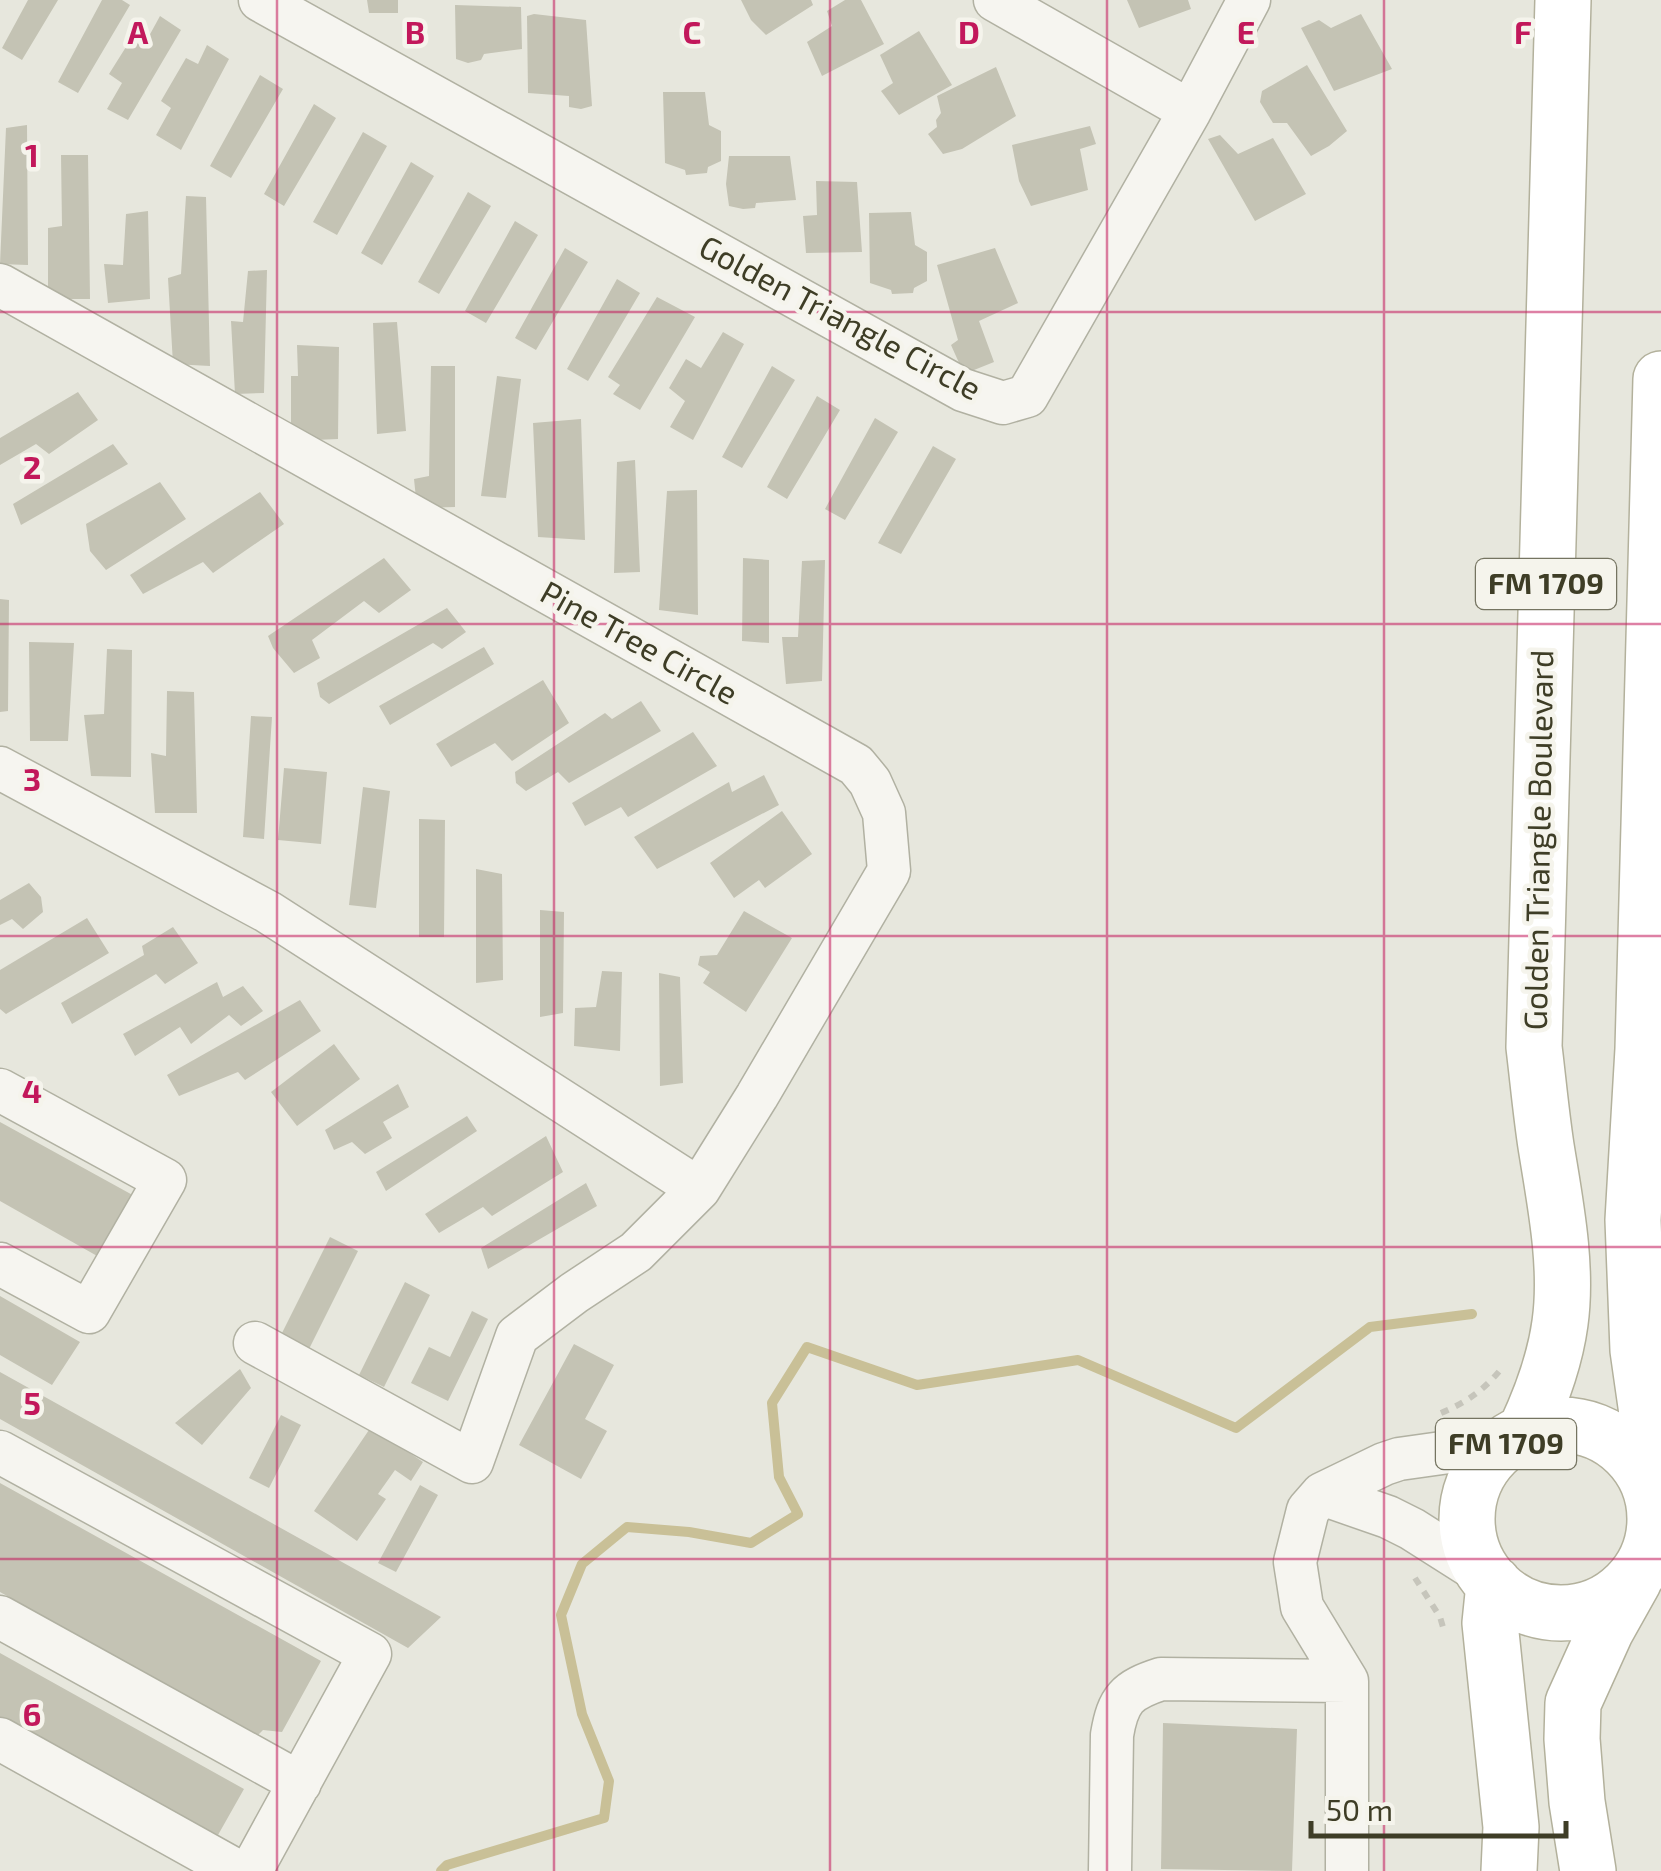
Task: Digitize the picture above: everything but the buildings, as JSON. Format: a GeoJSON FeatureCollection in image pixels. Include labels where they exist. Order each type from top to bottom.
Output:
{"type":"FeatureCollection","features":[{"type":"Feature","properties":{"kind":"main road","name":"Golden Triangle Boulevard"},"geometry":{"type":"LineString","coordinates":[[1520,1434],[1540,1399],[1551,1361],[1560,1322],[1562,1282],[1557,1213],[1534,1047],[1563,0]]}},
{"type":"Feature","properties":{"kind":"main road","name":"FM 1709"},"geometry":{"type":"LineString","coordinates":[[1588,1871],[1577,1802],[1573,1703],[1606,1630],[1647,1567],[1654,1530],[1651,1441],[1638,1350],[1633,1220],[1643,1050],[1661,378]]}},
{"type":"Feature","properties":{"kind":"main road","name":"FM 1709"},"geometry":{"type":"LineString","coordinates":[[1510,1871],[1510,1814],[1490,1623],[1490,1580],[1476,1558],[1468,1531],[1468,1503],[1478,1476],[1494,1454],[1520,1434],[1552,1425],[1582,1426],[1608,1437],[1651,1481]]}},
{"type":"Feature","properties":{"kind":"main road"},"geometry":{"type":"LineString","coordinates":[[1490,1580],[1515,1601],[1541,1610],[1568,1613],[1618,1594],[1647,1567]]}},
{"type":"Feature","properties":{"kind":"street","name":"Golden Triangle Circle"},"geometry":{"type":"LineString","coordinates":[[260,0],[963,390],[1003,403],[1027,396],[1249,0]]}},
{"type":"Feature","properties":{"kind":"street"},"geometry":{"type":"LineString","coordinates":[[995,0],[1190,110]]}},
{"type":"Feature","properties":{"kind":"street","name":"Pine Tree Circle"},"geometry":{"type":"LineString","coordinates":[[0,285],[856,765],[870,782],[884,813],[889,871],[700,1189],[636,1252],[517,1336],[472,1462],[255,1342]]}},
{"type":"Feature","properties":{"kind":"street"},"geometry":{"type":"LineString","coordinates":[[0,768],[268,912],[700,1189]]}},
{"type":"Feature","properties":{"kind":"street"},"geometry":{"type":"LineString","coordinates":[[0,1090],[165,1180],[88,1312],[0,1264]]}},
{"type":"Feature","properties":{"kind":"street"},"geometry":{"type":"LineString","coordinates":[[1347,1871],[1347,1682],[1302,1607],[1294,1562],[1308,1510],[1322,1494],[1399,1459],[1456,1451],[1520,1434]]}},
{"type":"Feature","properties":{"kind":"street"},"geometry":{"type":"LineString","coordinates":[[0,1452],[370,1654],[252,1871]]}},
{"type":"Feature","properties":{"kind":"street"},"geometry":{"type":"LineString","coordinates":[[1322,1494],[1412,1529],[1490,1580]]}},
{"type":"Feature","properties":{"kind":"street"},"geometry":{"type":"LineString","coordinates":[[0,1618],[300,1784]]}},
{"type":"Feature","properties":{"kind":"street"},"geometry":{"type":"LineString","coordinates":[[1110,1871],[1112,1735],[1124,1697],[1161,1679],[1347,1682]]}},
{"type":"Feature","properties":{"kind":"street"},"geometry":{"type":"LineString","coordinates":[[0,1739],[237,1871]]}},
{"type":"Feature","properties":{"kind":"path"},"geometry":{"type":"LineString","coordinates":[[1439,1413],[1464,1403],[1485,1388],[1508,1358]]}},
{"type":"Feature","properties":{"kind":"path"},"geometry":{"type":"LineString","coordinates":[[1413,1576],[1423,1587],[1446,1634]]}},
{"type":"Feature","properties":{"kind":"waterway"},"geometry":{"type":"LineString","coordinates":[[441,1871],[447,1865],[604,1818],[609,1781],[582,1714],[561,1615],[582,1564],[627,1527],[751,1543],[798,1514],[779,1477],[772,1403],[807,1347],[917,1385],[1078,1360],[1236,1428],[1370,1327],[1472,1314]]}}]}
